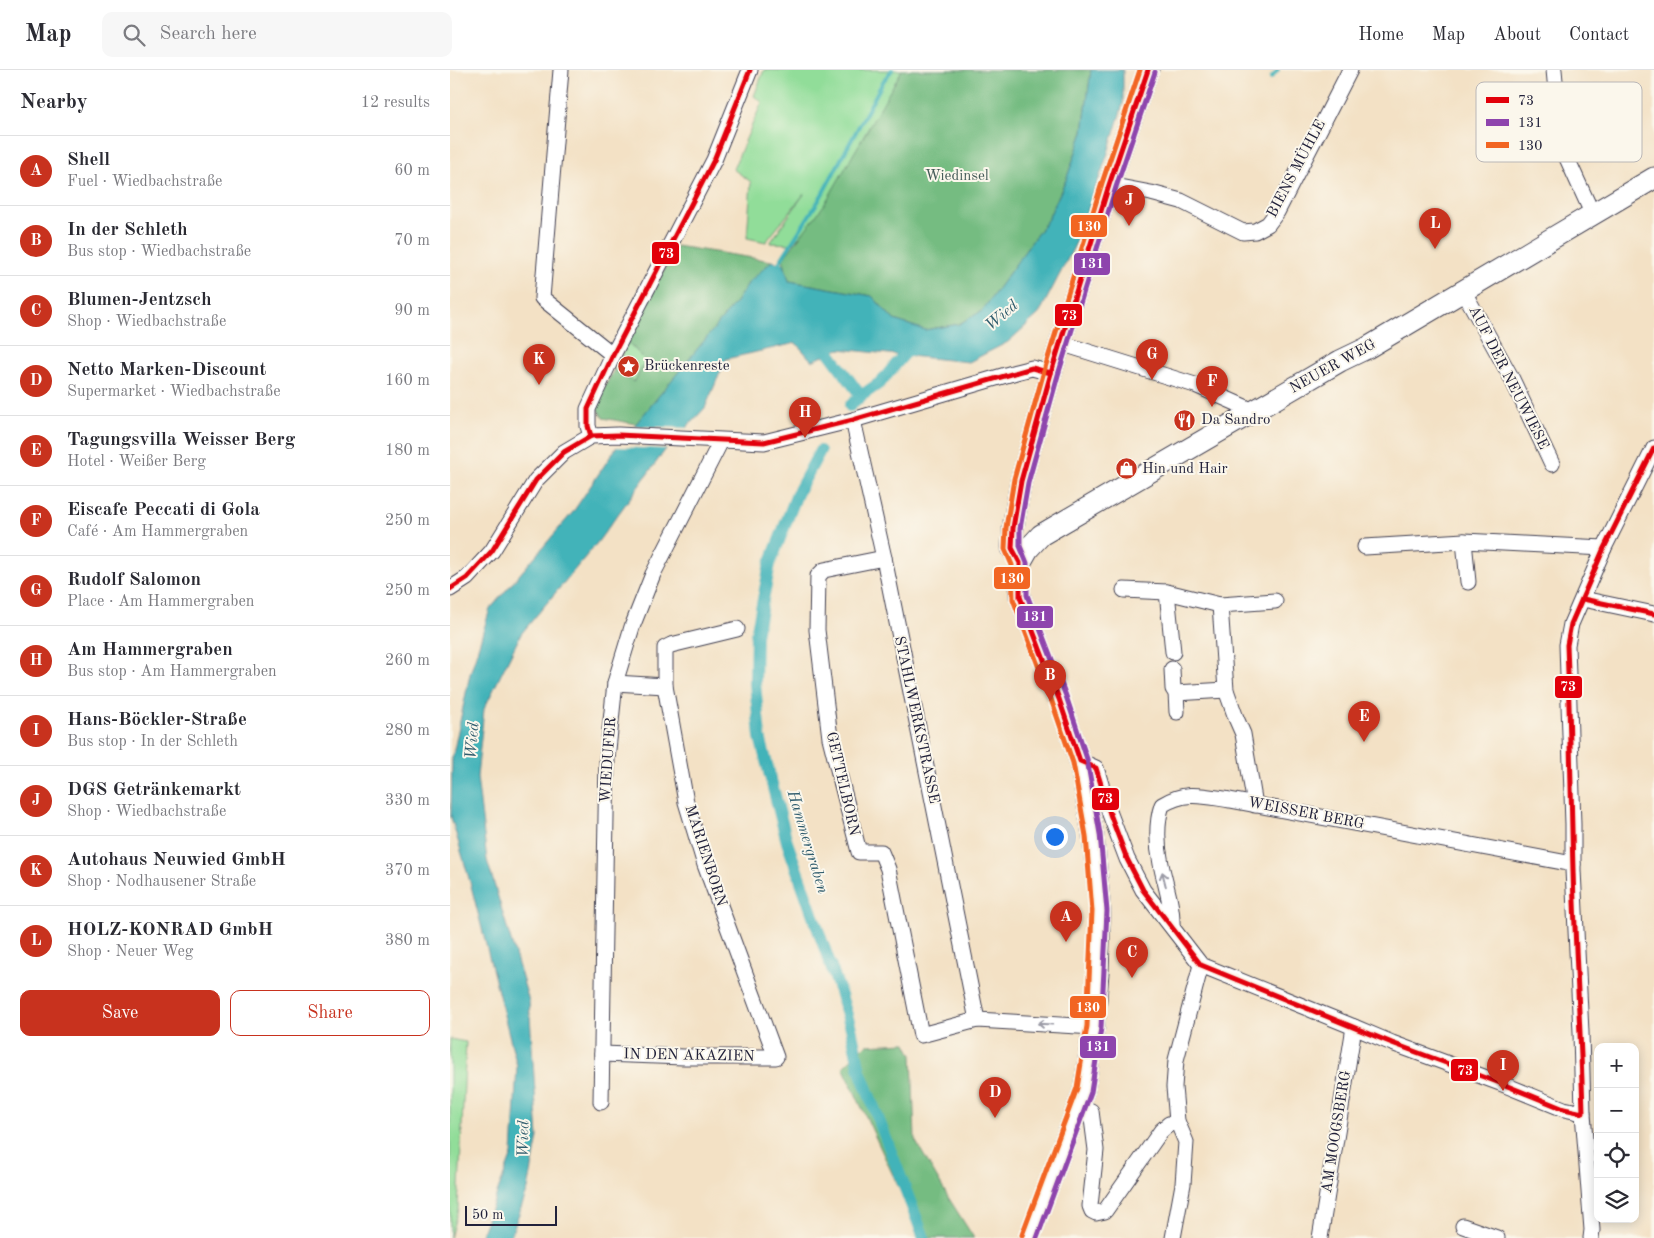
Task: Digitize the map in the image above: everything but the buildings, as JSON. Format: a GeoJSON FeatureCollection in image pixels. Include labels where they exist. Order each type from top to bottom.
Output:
{"type":"FeatureCollection","features":[{"type":"Feature","properties":{"kind":"main road"},"geometry":{"type":"LineString","coordinates":[[1028,1238],[1084,1090],[1094,1026],[1100,911],[1093,835],[1080,761],[1059,699],[1020,597],[1020,564],[1012,548],[1016,505],[1050,373],[1109,185],[1148,70]]}},
{"type":"Feature","properties":{"kind":"main road","name":"NEUER WEG"},"geometry":{"type":"LineString","coordinates":[[1020,564],[1028,549],[1040,535],[1249,413],[1464,292],[1592,213],[1654,178]]}},
{"type":"Feature","properties":{"kind":"street"},"geometry":{"type":"LineString","coordinates":[[561,70],[542,298],[613,355]]}},
{"type":"Feature","properties":{"kind":"street"},"geometry":{"type":"LineString","coordinates":[[591,436],[588,426],[588,409],[613,355],[714,160],[750,70]]}},
{"type":"Feature","properties":{"kind":"street","name":"BIENS MÜHLE"},"geometry":{"type":"LineString","coordinates":[[1109,185],[1180,201],[1243,232],[1256,231],[1268,224],[1276,212],[1350,70]]}},
{"type":"Feature","properties":{"kind":"street"},"geometry":{"type":"LineString","coordinates":[[1569,162],[1592,213]]}},
{"type":"Feature","properties":{"kind":"street","name":"AUF DER NEUWIESE"},"geometry":{"type":"LineString","coordinates":[[1464,292],[1511,377],[1552,464]]}},
{"type":"Feature","properties":{"kind":"street"},"geometry":{"type":"LineString","coordinates":[[1060,343],[1195,385],[1245,407],[1249,413]]}},
{"type":"Feature","properties":{"kind":"street"},"geometry":{"type":"LineString","coordinates":[[450,590],[467,578],[492,551],[536,480],[564,452],[591,436],[618,435],[764,442],[852,420],[1032,368],[1050,373]]}},
{"type":"Feature","properties":{"kind":"street","name":"STAHLWERKSTRASSE"},"geometry":{"type":"LineString","coordinates":[[852,420],[884,558],[977,1020]]}},
{"type":"Feature","properties":{"kind":"street","name":"WIEDUFER"},"geometry":{"type":"LineString","coordinates":[[601,1102],[607,759],[615,684],[632,627],[653,574],[721,441]]}},
{"type":"Feature","properties":{"kind":"street"},"geometry":{"type":"LineString","coordinates":[[1591,1238],[1592,1230],[1583,1113],[1567,645],[1571,624],[1604,548],[1654,448]]}},
{"type":"Feature","properties":{"kind":"street"},"geometry":{"type":"LineString","coordinates":[[1364,547],[1464,541],[1604,548]]}},
{"type":"Feature","properties":{"kind":"street"},"geometry":{"type":"LineString","coordinates":[[1464,541],[1468,582]]}},
{"type":"Feature","properties":{"kind":"street","name":"GETTELBORN"},"geometry":{"type":"LineString","coordinates":[[884,558],[824,570],[818,576],[817,630],[830,738],[859,852],[881,852],[888,869],[921,1035],[977,1020]]}},
{"type":"Feature","properties":{"kind":"street"},"geometry":{"type":"LineString","coordinates":[[1124,590],[1167,592],[1220,604],[1275,601]]}},
{"type":"Feature","properties":{"kind":"street"},"geometry":{"type":"LineString","coordinates":[[1167,592],[1173,652]]}},
{"type":"Feature","properties":{"kind":"street"},"geometry":{"type":"LineString","coordinates":[[1583,599],[1654,614]]}},
{"type":"Feature","properties":{"kind":"street"},"geometry":{"type":"LineString","coordinates":[[1220,604],[1226,690],[1244,734],[1255,805]]}},
{"type":"Feature","properties":{"kind":"street","name":"MARIENBORN"},"geometry":{"type":"LineString","coordinates":[[737,629],[671,644],[665,648],[665,686],[686,802],[702,856],[776,1057]]}},
{"type":"Feature","properties":{"kind":"street"},"geometry":{"type":"LineString","coordinates":[[1172,669],[1177,712]]}},
{"type":"Feature","properties":{"kind":"street"},"geometry":{"type":"LineString","coordinates":[[615,684],[665,686]]}},
{"type":"Feature","properties":{"kind":"street"},"geometry":{"type":"LineString","coordinates":[[1176,694],[1226,690]]}},
{"type":"Feature","properties":{"kind":"street"},"geometry":{"type":"LineString","coordinates":[[1080,761],[1096,768],[1110,814],[1127,859],[1143,890],[1200,965],[1392,1043],[1564,1109],[1583,1113]]}},
{"type":"Feature","properties":{"kind":"street","name":"WEISSER BERG"},"geometry":{"type":"LineString","coordinates":[[1172,926],[1173,913],[1160,862],[1158,816],[1162,805],[1183,795],[1203,796],[1326,817],[1573,864]]}},
{"type":"Feature","properties":{"kind":"street"},"geometry":{"type":"LineString","coordinates":[[1173,1238],[1183,1184],[1186,1142],[1177,1121],[1174,1087],[1176,1060],[1200,965]]}},
{"type":"Feature","properties":{"kind":"street"},"geometry":{"type":"LineString","coordinates":[[977,1020],[1094,1026]]}},
{"type":"Feature","properties":{"kind":"street","name":"AM MOOGSBERG"},"geometry":{"type":"LineString","coordinates":[[1320,1238],[1354,1027]]}},
{"type":"Feature","properties":{"kind":"street","name":"IN DEN AKAZIEN"},"geometry":{"type":"LineString","coordinates":[[602,1054],[684,1057],[776,1057]]}},
{"type":"Feature","properties":{"kind":"street"},"geometry":{"type":"LineString","coordinates":[[1079,1105],[1091,1111],[1094,1128],[1096,1150],[1090,1206],[1092,1211],[1096,1213],[1105,1211],[1161,1131],[1169,1124],[1177,1121]]}},
{"type":"Feature","properties":{"kind":"street"},"geometry":{"type":"LineString","coordinates":[[1463,1226],[1497,1238]]}},
{"type":"Feature","properties":{"kind":"green space"},"geometry":{"type":"Polygon","coordinates":[[[764,70],[902,70],[890,92],[908,192],[799,237],[793,244],[770,243],[804,194],[766,242],[747,238],[751,182],[733,169],[762,102],[754,96],[764,70]]]}},
{"type":"Feature","properties":{"kind":"green space","name":"Wiedinsel"},"geometry":{"type":"Polygon","coordinates":[[[902,70],[1091,70],[1083,132],[1066,180],[1048,219],[982,311],[959,324],[925,330],[894,320],[872,296],[789,281],[783,259],[824,205],[902,70]]]}},
{"type":"Feature","properties":{"kind":"green space"},"geometry":{"type":"Polygon","coordinates":[[[676,246],[772,261],[749,282],[736,302],[636,424],[603,418],[595,404],[614,370],[634,382],[646,361],[628,342],[676,246]]]}},
{"type":"Feature","properties":{"kind":"green space"},"geometry":{"type":"Polygon","coordinates":[[[628,342],[646,361],[634,382],[614,370],[628,342]]]}},
{"type":"Feature","properties":{"kind":"green space"},"geometry":{"type":"Polygon","coordinates":[[[450,1039],[466,1042],[458,1209],[450,1238],[450,1039]]]}},
{"type":"Feature","properties":{"kind":"green space"},"geometry":{"type":"Polygon","coordinates":[[[906,1043],[912,1055],[915,1140],[974,1238],[922,1238],[843,1067],[866,1045],[906,1043]]]}},
{"type":"Feature","properties":{"kind":"water"},"geometry":{"type":"Polygon","coordinates":[[[1091,70],[1123,70],[1123,104],[1076,243],[1039,314],[1008,342],[969,362],[839,349],[812,361],[796,343],[726,359],[705,408],[666,449],[597,543],[521,634],[484,709],[477,777],[487,860],[529,1001],[538,1137],[528,1189],[510,1238],[480,1238],[512,1154],[517,1066],[470,882],[451,817],[452,759],[470,674],[490,609],[573,512],[616,448],[736,302],[749,282],[772,261],[784,264],[789,281],[872,296],[894,320],[925,330],[959,324],[982,311],[1048,219],[1066,180],[1083,132],[1091,70]]]}},
{"type":"Feature","properties":{"kind":"pier"},"geometry":{"type":"Polygon","coordinates":[[[631,426],[689,428],[669,449],[614,447],[631,426]]]}},
{"type":"Feature","properties":{"kind":"waterway","name":"Wied"},"geometry":{"type":"LineString","coordinates":[[777,266],[819,200],[884,80],[892,70]]}},
{"type":"Feature","properties":{"kind":"waterway"},"geometry":{"type":"LineString","coordinates":[[1271,78],[1278,70]]}},
{"type":"Feature","properties":{"kind":"waterway"},"geometry":{"type":"LineString","coordinates":[[819,339],[861,396]]}},
{"type":"Feature","properties":{"kind":"waterway","name":"Hammergraben"},"geometry":{"type":"LineString","coordinates":[[850,406],[881,382],[913,344]]}},
{"type":"Feature","properties":{"kind":"waterway","name":"Hammergraben"},"geometry":{"type":"LineString","coordinates":[[820,451],[797,494],[770,564],[756,635],[755,683],[760,737],[787,842],[840,992],[851,1028],[860,1071],[924,1238]]}},
{"type":"Feature","properties":{"kind":"transit line","name":"73"},"geometry":{"type":"LineString","coordinates":[[591,436],[588,426],[588,409],[613,355],[714,160],[750,70]]}},
{"type":"Feature","properties":{"kind":"transit line","name":"130"},"geometry":{"type":"LineString","coordinates":[[1022,1235],[1077,1088],[1087,1026],[1092,911],[1086,836],[1073,763],[1013,599],[1012,565],[1005,549],[1006,528],[1014,479],[1044,371],[1102,183],[1140,70]]}},
{"type":"Feature","properties":{"kind":"transit line","name":"73"},"geometry":{"type":"LineString","coordinates":[[1148,70],[1109,185],[1051,373],[1021,481],[1013,528],[1012,548],[1020,563],[1020,597],[1059,699],[1080,761],[1096,768],[1110,814],[1127,859],[1143,890],[1201,965],[1392,1043],[1564,1109],[1583,1113],[1574,900],[1567,645],[1571,624],[1604,548],[1654,448]]}},
{"type":"Feature","properties":{"kind":"transit line","name":"131"},"geometry":{"type":"LineString","coordinates":[[1037,1238],[1091,1092],[1101,1028],[1107,911],[1100,834],[1087,759],[1066,696],[1027,595],[1027,563],[1020,546],[1020,529],[1028,483],[1058,375],[1116,187],[1155,72]]}},
{"type":"Feature","properties":{"kind":"transit line","name":"73"},"geometry":{"type":"LineString","coordinates":[[450,589],[467,578],[492,551],[536,480],[564,452],[591,436],[618,435],[764,442],[853,420],[1032,368],[1051,373]]}},
{"type":"Feature","properties":{"kind":"transit line","name":"73"},"geometry":{"type":"LineString","coordinates":[[1583,599],[1654,614]]}},
{"type":"Feature","properties":{"kind":"place","name":"DGS Getränkemarkt"},"geometry":{"type":"Point","coordinates":[1129,226]}},
{"type":"Feature","properties":{"kind":"place","name":"HOLZ-KONRAD GmbH"},"geometry":{"type":"Point","coordinates":[1435,249]}},
{"type":"Feature","properties":{"kind":"place","name":"Brückenreste"},"geometry":{"type":"Point","coordinates":[628,366]}},
{"type":"Feature","properties":{"kind":"place","name":"Rudolf Salomon"},"geometry":{"type":"Point","coordinates":[1152,380]}},
{"type":"Feature","properties":{"kind":"place","name":"Autohaus Neuwied GmbH"},"geometry":{"type":"Point","coordinates":[539,385]}},
{"type":"Feature","properties":{"kind":"place","name":"Eiscafe Peccati di Gola"},"geometry":{"type":"Point","coordinates":[1212,407]}},
{"type":"Feature","properties":{"kind":"place","name":"Da Sandro"},"geometry":{"type":"Point","coordinates":[1185,420]}},
{"type":"Feature","properties":{"kind":"place","name":"Am Hammergraben"},"geometry":{"type":"Point","coordinates":[805,438]}},
{"type":"Feature","properties":{"kind":"place","name":"Hin und Hair"},"geometry":{"type":"Point","coordinates":[1126,469]}},
{"type":"Feature","properties":{"kind":"place","name":"In der Schleth"},"geometry":{"type":"Point","coordinates":[1050,701]}},
{"type":"Feature","properties":{"kind":"place","name":"Tagungsvilla Weisser Berg"},"geometry":{"type":"Point","coordinates":[1364,742]}},
{"type":"Feature","properties":{"kind":"place","name":"Shell"},"geometry":{"type":"Point","coordinates":[1066,942]}},
{"type":"Feature","properties":{"kind":"place","name":"Blumen-Jentzsch"},"geometry":{"type":"Point","coordinates":[1132,978]}},
{"type":"Feature","properties":{"kind":"place","name":"Hans-Böckler-Straße"},"geometry":{"type":"Point","coordinates":[1503,1091]}},
{"type":"Feature","properties":{"kind":"place","name":"Netto Marken-Discount"},"geometry":{"type":"Point","coordinates":[995,1118]}}]}
